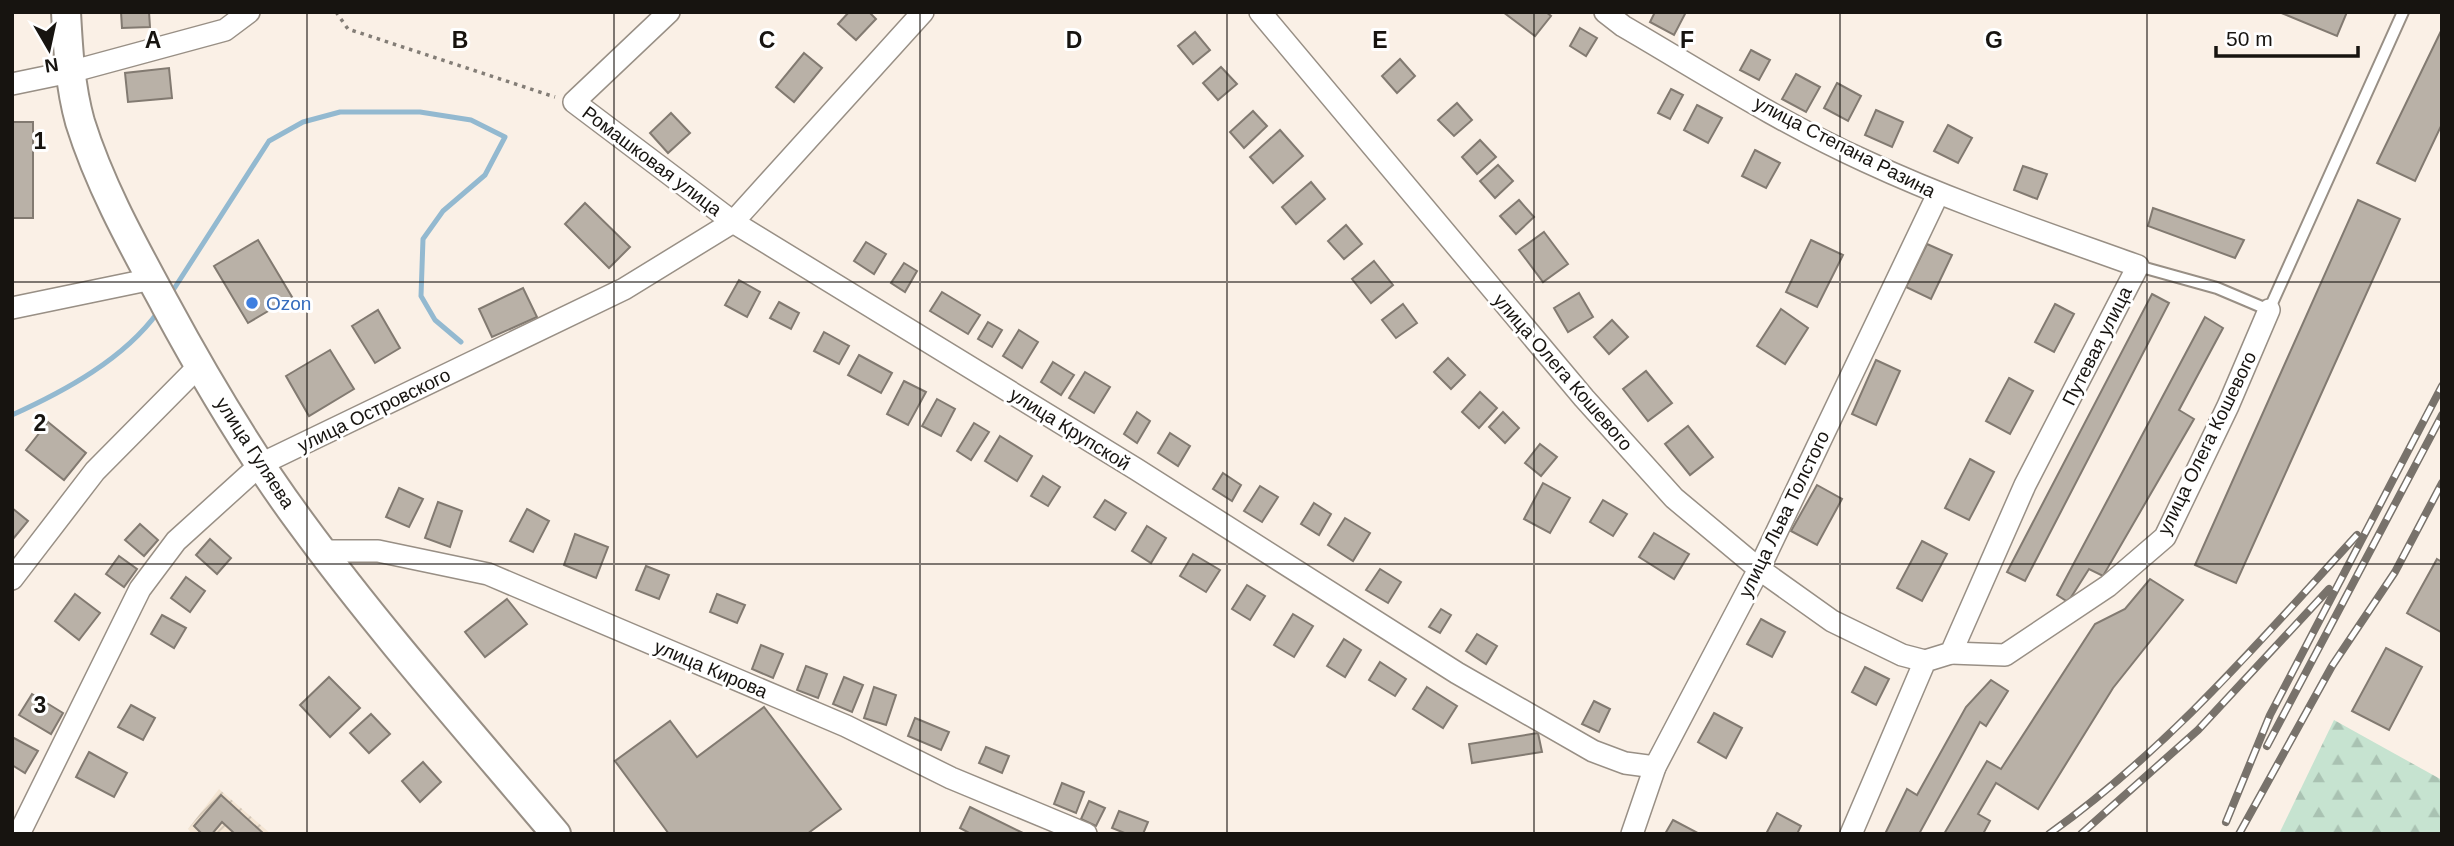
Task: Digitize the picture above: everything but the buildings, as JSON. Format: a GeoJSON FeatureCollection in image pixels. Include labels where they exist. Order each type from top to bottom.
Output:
{"type":"FeatureCollection","features":[{"type":"Feature","properties":{"kind":"main road","name":"улица Гуляева"},"geometry":{"type":"LineString","coordinates":[[66,12],[70,72],[80,121],[97,168],[124,230],[199,366],[261,464],[323,551],[556,834]]}},
{"type":"Feature","properties":{"kind":"street"},"geometry":{"type":"LineString","coordinates":[[12,83],[70,72],[225,30],[249,12]]}},
{"type":"Feature","properties":{"kind":"street","name":"Ромашковая улица"},"geometry":{"type":"LineString","coordinates":[[669,12],[574,102],[733,222]]}},
{"type":"Feature","properties":{"kind":"street"},"geometry":{"type":"LineString","coordinates":[[733,222],[923,12]]}},
{"type":"Feature","properties":{"kind":"street","name":"улица Олега Кошевого"},"geometry":{"type":"LineString","coordinates":[[1260,12],[1592,408],[1674,498],[1759,569],[1832,621],[1902,655],[1925,661]]}},
{"type":"Feature","properties":{"kind":"street","name":"улица Степана Разина"},"geometry":{"type":"LineString","coordinates":[[1605,12],[1623,26],[1768,110],[1861,160],[1938,194],[2138,266]]}},
{"type":"Feature","properties":{"kind":"street","name":"улица Льва Толстого"},"geometry":{"type":"LineString","coordinates":[[1633,834],[1655,767],[1759,569],[1938,194]]}},
{"type":"Feature","properties":{"kind":"street","name":"улица Островского"},"geometry":{"type":"LineString","coordinates":[[19,834],[140,589],[176,541],[210,507],[261,464],[624,289],[733,222]]}},
{"type":"Feature","properties":{"kind":"street","name":"улица Крупской"},"geometry":{"type":"LineString","coordinates":[[733,222],[1136,469],[1457,673],[1593,751],[1625,763],[1655,767]]}},
{"type":"Feature","properties":{"kind":"street","name":"Путевая улица"},"geometry":{"type":"LineString","coordinates":[[1951,653],[2025,485],[2138,266]]}},
{"type":"Feature","properties":{"kind":"street"},"geometry":{"type":"LineString","coordinates":[[12,308],[152,279]]}},
{"type":"Feature","properties":{"kind":"street","name":"улица Олега Кошевого"},"geometry":{"type":"LineString","coordinates":[[1951,653],[2005,655],[2108,586],[2165,537],[2228,406],[2269,310]]}},
{"type":"Feature","properties":{"kind":"street"},"geometry":{"type":"LineString","coordinates":[[12,579],[95,471],[199,366]]}},
{"type":"Feature","properties":{"kind":"street","name":"улица Кирова"},"geometry":{"type":"LineString","coordinates":[[323,551],[378,551],[488,574],[846,726],[951,778],[1086,834]]}},
{"type":"Feature","properties":{"kind":"street"},"geometry":{"type":"LineString","coordinates":[[1851,834],[1925,661],[1951,653]]}},
{"type":"Feature","properties":{"kind":"lane"},"geometry":{"type":"LineString","coordinates":[[2269,310],[2403,12]]}},
{"type":"Feature","properties":{"kind":"lane","name":"Путевая улица"},"geometry":{"type":"LineString","coordinates":[[2138,266],[2217,288],[2269,310]]}},
{"type":"Feature","properties":{"kind":"path"},"geometry":{"type":"LineString","coordinates":[[336,12],[348,29],[574,102]]}},
{"type":"Feature","properties":{"kind":"shaded area"},"geometry":{"type":"Polygon","coordinates":[[[219,789],[271,834],[192,834],[188,829],[219,789]]]}},
{"type":"Feature","properties":{"kind":"green space"},"geometry":{"type":"Polygon","coordinates":[[[2334,720],[2442,780],[2442,834],[2279,834],[2334,720]]]}},
{"type":"Feature","properties":{"kind":"waterway"},"geometry":{"type":"LineString","coordinates":[[170,295],[269,141],[303,122],[340,112],[420,112],[471,120],[505,137],[485,175],[443,211],[423,239],[421,296],[435,320],[461,342]]}},
{"type":"Feature","properties":{"kind":"waterway"},"geometry":{"type":"LineString","coordinates":[[12,415],[73,384],[111,359],[128,345],[158,312]]}},
{"type":"Feature","properties":{"kind":"railway"},"geometry":{"type":"LineString","coordinates":[[2226,822],[2270,715],[2442,386]]}},
{"type":"Feature","properties":{"kind":"railway"},"geometry":{"type":"LineString","coordinates":[[2267,746],[2442,415]]}},
{"type":"Feature","properties":{"kind":"railway"},"geometry":{"type":"LineString","coordinates":[[2239,834],[2332,666],[2395,572],[2442,483]]}},
{"type":"Feature","properties":{"kind":"railway"},"geometry":{"type":"LineString","coordinates":[[2049,834],[2134,766],[2173,730],[2248,654],[2357,535]]}},
{"type":"Feature","properties":{"kind":"railway"},"geometry":{"type":"LineString","coordinates":[[2081,834],[2198,730],[2329,589]]}},
{"type":"Feature","properties":{"kind":"place","name":"Ozon"},"geometry":{"type":"Point","coordinates":[252,303]}}]}
